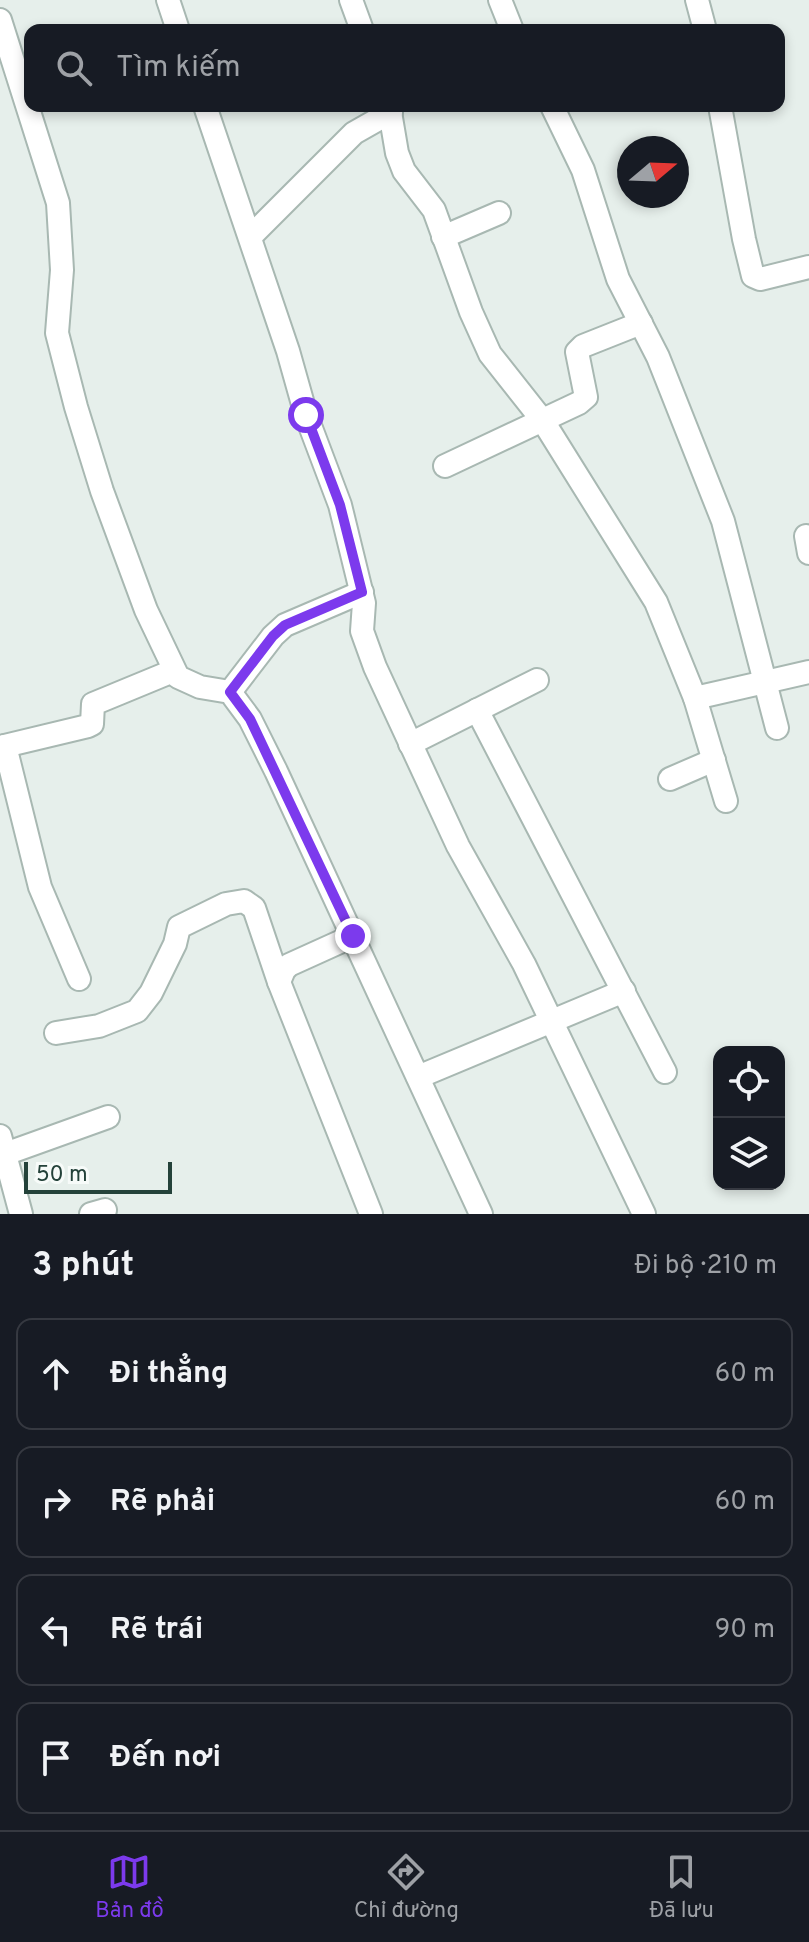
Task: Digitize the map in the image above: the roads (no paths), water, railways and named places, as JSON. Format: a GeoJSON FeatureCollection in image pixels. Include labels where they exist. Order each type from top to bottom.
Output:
{"type":"FeatureCollection","features":[{"type":"Feature","properties":{"kind":"street"},"geometry":{"type":"LineString","coordinates":[[168,0],[176,24]]}},
{"type":"Feature","properties":{"kind":"street"},"geometry":{"type":"LineString","coordinates":[[351,0],[360,24]]}},
{"type":"Feature","properties":{"kind":"street"},"geometry":{"type":"LineString","coordinates":[[500,0],[510,24]]}},
{"type":"Feature","properties":{"kind":"street"},"geometry":{"type":"LineString","coordinates":[[697,0],[703,24]]}},
{"type":"Feature","properties":{"kind":"street"},"geometry":{"type":"LineString","coordinates":[[0,20],[24,96]]}},
{"type":"Feature","properties":{"kind":"street"},"geometry":{"type":"LineString","coordinates":[[29,112],[58,203],[62,270],[57,333],[102,491],[146,610],[178,677],[200,687],[230,692],[256,732],[481,1214]]}},
{"type":"Feature","properties":{"kind":"street"},"geometry":{"type":"LineString","coordinates":[[207,112],[288,351],[306,415],[340,505],[364,603],[362,631],[375,667],[458,846],[524,964],[644,1214]]}},
{"type":"Feature","properties":{"kind":"street"},"geometry":{"type":"LineString","coordinates":[[250,237],[354,133],[386,112]]}},
{"type":"Feature","properties":{"kind":"street"},"geometry":{"type":"LineString","coordinates":[[390,112],[397,153],[404,171],[434,210],[490,354],[543,421],[656,602],[695,698],[726,801]]}},
{"type":"Feature","properties":{"kind":"street"},"geometry":{"type":"LineString","coordinates":[[555,112],[583,170],[618,279],[658,357],[723,521],[777,728]]}},
{"type":"Feature","properties":{"kind":"street"},"geometry":{"type":"LineString","coordinates":[[721,112],[753,276],[760,279],[809,267]]}},
{"type":"Feature","properties":{"kind":"street"},"geometry":{"type":"LineString","coordinates":[[443,237],[499,213]]}},
{"type":"Feature","properties":{"kind":"street"},"geometry":{"type":"LineString","coordinates":[[445,466],[543,421],[586,397],[576,359],[580,348],[641,323]]}},
{"type":"Feature","properties":{"kind":"street"},"geometry":{"type":"LineString","coordinates":[[230,692],[285,625],[362,592]]}},
{"type":"Feature","properties":{"kind":"street"},"geometry":{"type":"LineString","coordinates":[[79,979],[40,887],[2,746],[88,726],[92,724],[93,704],[173,671]]}},
{"type":"Feature","properties":{"kind":"street"},"geometry":{"type":"LineString","coordinates":[[695,698],[809,672]]}},
{"type":"Feature","properties":{"kind":"street"},"geometry":{"type":"LineString","coordinates":[[410,744],[537,680]]}},
{"type":"Feature","properties":{"kind":"street"},"geometry":{"type":"LineString","coordinates":[[477,710],[665,1072]]}},
{"type":"Feature","properties":{"kind":"street"},"geometry":{"type":"LineString","coordinates":[[670,779],[714,760]]}},
{"type":"Feature","properties":{"kind":"street"},"geometry":{"type":"LineString","coordinates":[[56,1033],[99,1026],[137,1011],[151,993],[175,944],[179,927],[226,904],[244,901],[254,908],[279,982],[371,1214]]}},
{"type":"Feature","properties":{"kind":"street"},"geometry":{"type":"LineString","coordinates":[[279,982],[289,965],[353,936]]}},
{"type":"Feature","properties":{"kind":"street"},"geometry":{"type":"LineString","coordinates":[[418,1077],[624,991]]}},
{"type":"Feature","properties":{"kind":"street"},"geometry":{"type":"LineString","coordinates":[[21,1214],[2,1145],[108,1117]]}}]}
